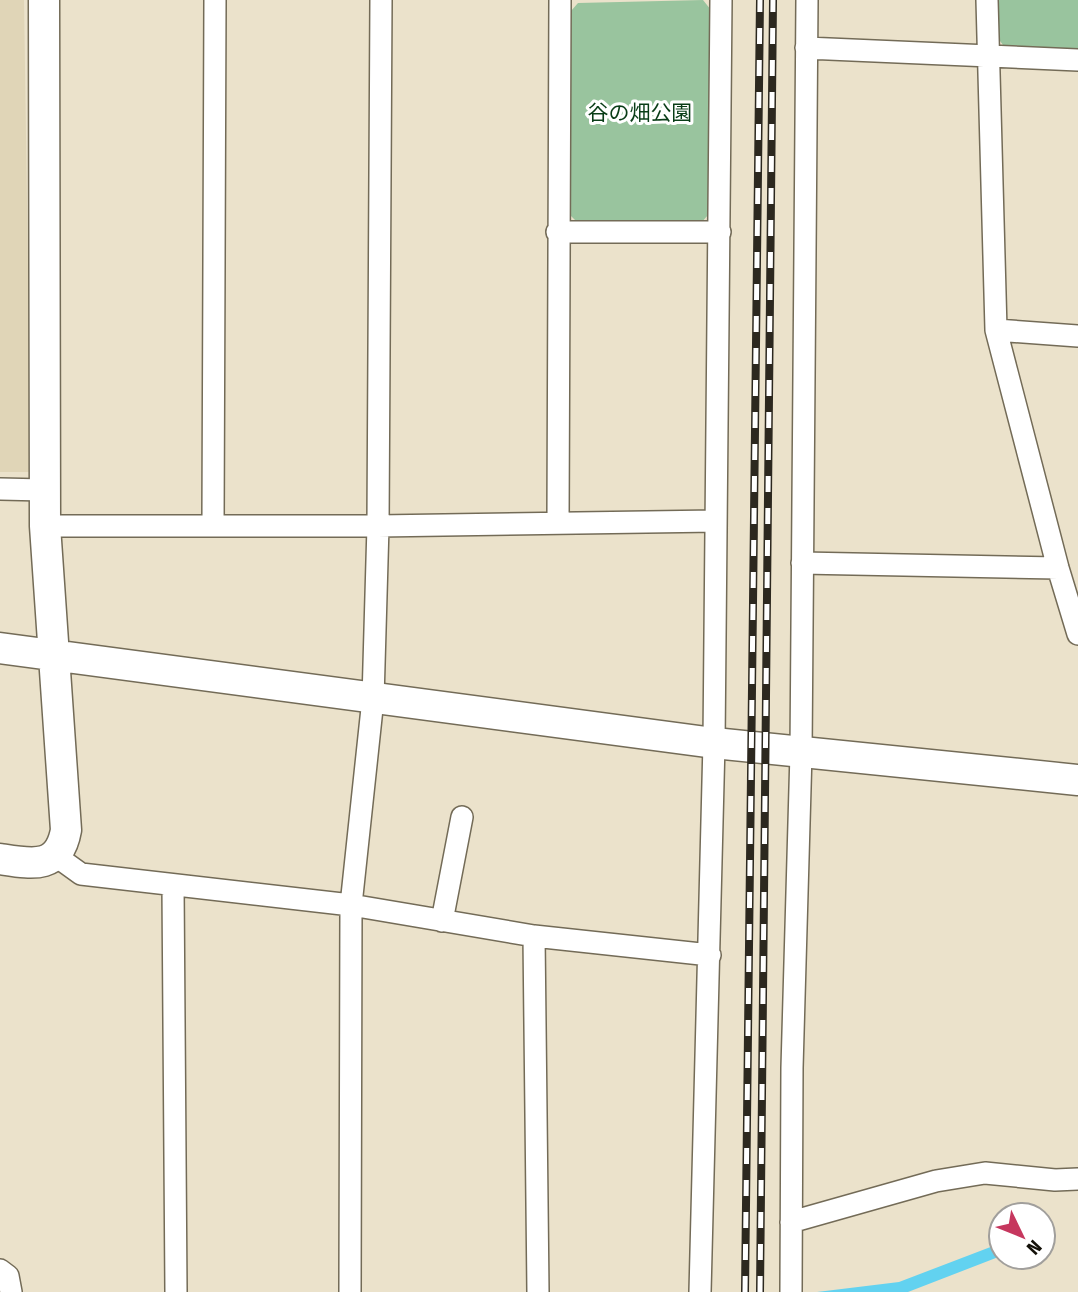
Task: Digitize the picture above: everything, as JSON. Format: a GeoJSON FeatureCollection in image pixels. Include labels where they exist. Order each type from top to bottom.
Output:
{"type":"FeatureCollection","features":[{"type":"Feature","properties":{"kind":"street"},"geometry":{"type":"LineString","coordinates":[[0,859],[41,862],[56,856],[63,844],[66,830],[51,654],[44,490],[44,0]]}},
{"type":"Feature","properties":{"kind":"street"},"geometry":{"type":"LineString","coordinates":[[213,526],[215,0]]}},
{"type":"Feature","properties":{"kind":"street"},"geometry":{"type":"LineString","coordinates":[[350,1292],[351,905],[373,699],[378,526],[381,0]]}},
{"type":"Feature","properties":{"kind":"street"},"geometry":{"type":"LineString","coordinates":[[558,523],[557,232],[560,0]]}},
{"type":"Feature","properties":{"kind":"street"},"geometry":{"type":"LineString","coordinates":[[700,1292],[714,743],[721,0]]}},
{"type":"Feature","properties":{"kind":"street"},"geometry":{"type":"LineString","coordinates":[[791,1292],[801,753],[807,0]]}},
{"type":"Feature","properties":{"kind":"street"},"geometry":{"type":"LineString","coordinates":[[987,0],[996,330],[1058,568],[1078,634]]}},
{"type":"Feature","properties":{"kind":"street"},"geometry":{"type":"LineString","coordinates":[[806,48],[1078,60]]}},
{"type":"Feature","properties":{"kind":"street"},"geometry":{"type":"LineString","coordinates":[[557,232],[720,232]]}},
{"type":"Feature","properties":{"kind":"street"},"geometry":{"type":"LineString","coordinates":[[996,330],[1078,336]]}},
{"type":"Feature","properties":{"kind":"street"},"geometry":{"type":"LineString","coordinates":[[0,489],[44,490]]}},
{"type":"Feature","properties":{"kind":"street"},"geometry":{"type":"LineString","coordinates":[[45,526],[378,526],[716,521]]}},
{"type":"Feature","properties":{"kind":"street"},"geometry":{"type":"LineString","coordinates":[[802,563],[1058,568]]}},
{"type":"Feature","properties":{"kind":"street"},"geometry":{"type":"LineString","coordinates":[[0,648],[714,743],[1078,780]]}},
{"type":"Feature","properties":{"kind":"street"},"geometry":{"type":"LineString","coordinates":[[442,920],[462,817]]}},
{"type":"Feature","properties":{"kind":"street"},"geometry":{"type":"LineString","coordinates":[[56,856],[81,874],[351,905],[534,936],[709,955]]}},
{"type":"Feature","properties":{"kind":"street"},"geometry":{"type":"LineString","coordinates":[[173,886],[176,1292]]}},
{"type":"Feature","properties":{"kind":"street"},"geometry":{"type":"LineString","coordinates":[[534,936],[538,1292]]}},
{"type":"Feature","properties":{"kind":"street"},"geometry":{"type":"LineString","coordinates":[[791,1222],[936,1181],[985,1172],[1055,1180],[1078,1179]]}},
{"type":"Feature","properties":{"kind":"street"},"geometry":{"type":"LineString","coordinates":[[0,1270],[8,1276],[11,1292]]}},
{"type":"Feature","properties":{"kind":"shaded area"},"geometry":{"type":"Polygon","coordinates":[[[0,0],[24,0],[31,472],[0,472],[0,0]]]}},
{"type":"Feature","properties":{"kind":"green space","name":"谷の畑公園"},"geometry":{"type":"Polygon","coordinates":[[[703,0],[711,10],[708,215],[701,223],[577,222],[569,214],[571,11],[578,3],[703,0]]]}},
{"type":"Feature","properties":{"kind":"green space"},"geometry":{"type":"Polygon","coordinates":[[[997,0],[1078,0],[1078,49],[1003,45],[997,37],[997,0]]]}},
{"type":"Feature","properties":{"kind":"water"},"geometry":{"type":"Polygon","coordinates":[[[987,1248],[987,1261],[908,1292],[817,1292],[899,1282],[987,1248]]]}},
{"type":"Feature","properties":{"kind":"railway"},"geometry":{"type":"LineString","coordinates":[[745,1292],[760,0]]}},
{"type":"Feature","properties":{"kind":"railway"},"geometry":{"type":"LineString","coordinates":[[760,1292],[773,0]]}}]}
